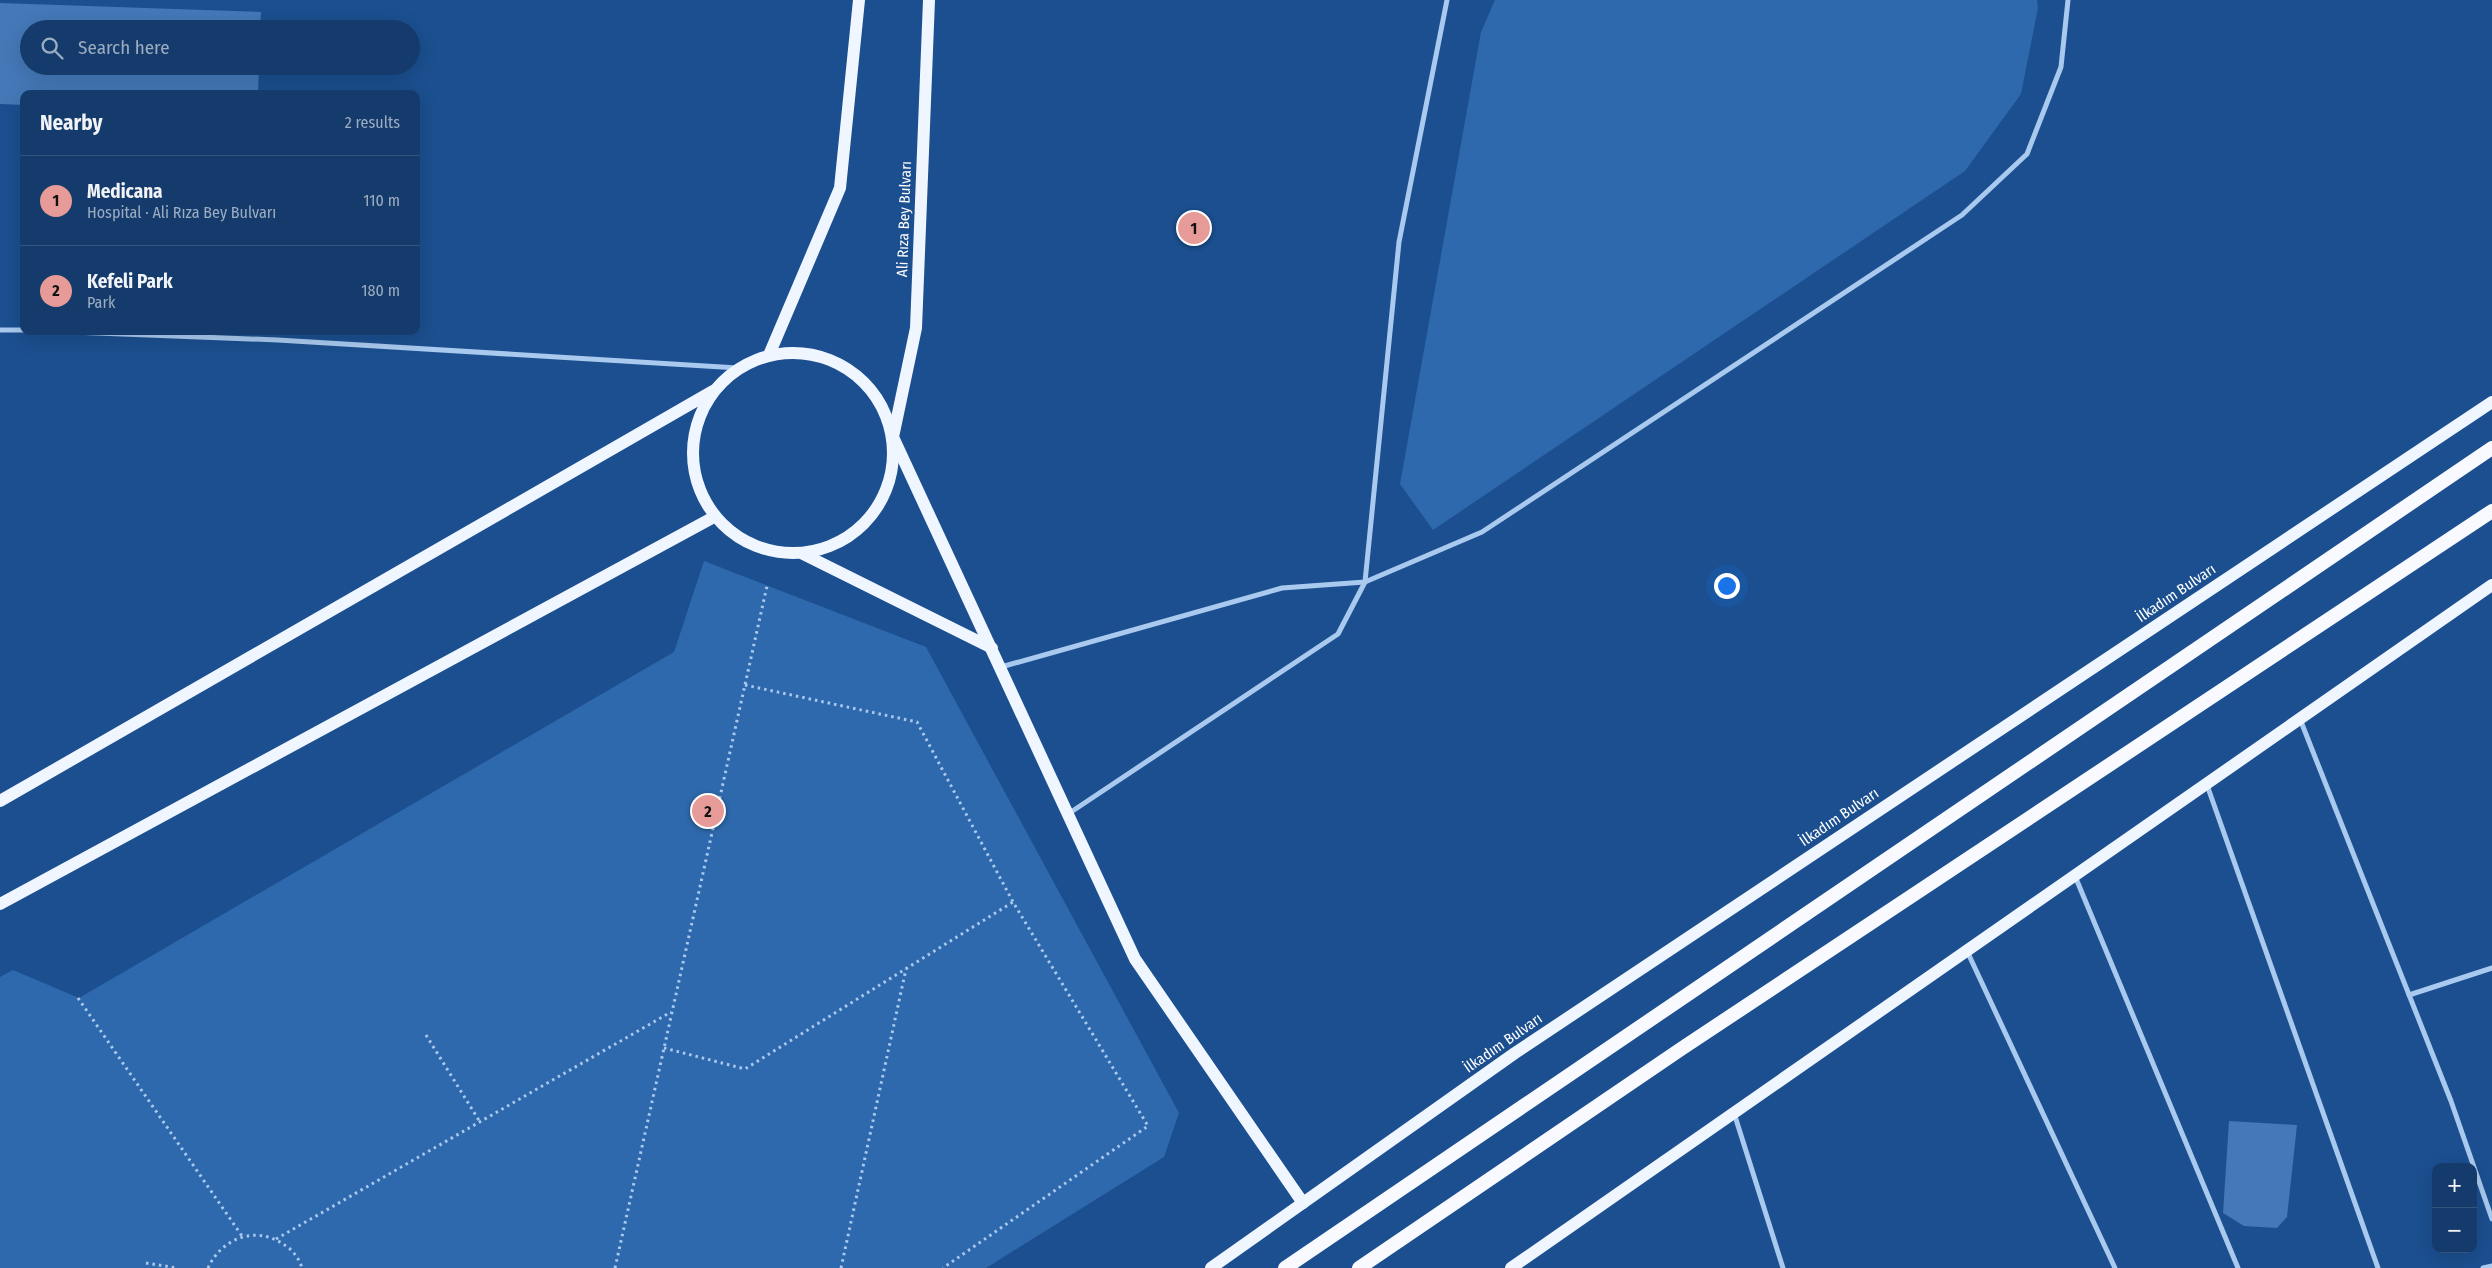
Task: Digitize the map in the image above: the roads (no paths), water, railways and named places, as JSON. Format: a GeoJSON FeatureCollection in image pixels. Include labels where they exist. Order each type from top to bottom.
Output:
{"type":"FeatureCollection","features":[{"type":"Feature","properties":{"kind":"highway"},"geometry":{"type":"LineString","coordinates":[[1285,1268],[2492,448]]}},
{"type":"Feature","properties":{"kind":"highway"},"geometry":{"type":"LineString","coordinates":[[1359,1268],[1681,1049],[2492,511]]}},
{"type":"Feature","properties":{"kind":"main road"},"geometry":{"type":"LineString","coordinates":[[769,355],[840,188],[859,0]]}},
{"type":"Feature","properties":{"kind":"main road","name":"Ali Rıza Bey Bulvarı"},"geometry":{"type":"LineString","coordinates":[[893,437],[916,328],[929,0]]}},
{"type":"Feature","properties":{"kind":"main road"},"geometry":{"type":"LineString","coordinates":[[0,801],[713,391],[738,368],[769,355],[803,353],[835,361],[862,379],[882,406],[893,437],[1135,958],[1303,1203]]}},
{"type":"Feature","properties":{"kind":"main road"},"geometry":{"type":"LineString","coordinates":[[713,391],[697,420],[691,454],[698,488],[714,517],[740,539],[770,552],[803,554],[835,545],[862,526],[882,501],[893,470],[893,437]]}},
{"type":"Feature","properties":{"kind":"main road","name":"İlkadım Bulvarı"},"geometry":{"type":"LineString","coordinates":[[1211,1268],[1515,1053],[2492,402]]}},
{"type":"Feature","properties":{"kind":"main road"},"geometry":{"type":"LineString","coordinates":[[0,904],[714,517]]}},
{"type":"Feature","properties":{"kind":"main road"},"geometry":{"type":"LineString","coordinates":[[803,554],[992,648]]}},
{"type":"Feature","properties":{"kind":"main road"},"geometry":{"type":"LineString","coordinates":[[1511,1268],[2492,585]]}},
{"type":"Feature","properties":{"kind":"street"},"geometry":{"type":"LineString","coordinates":[[1068,814],[1338,634],[1365,582],[1399,242],[1448,0]]}},
{"type":"Feature","properties":{"kind":"street"},"geometry":{"type":"LineString","coordinates":[[1001,667],[1282,588],[1365,582],[1482,532],[1962,214],[2026,154],[2061,67],[2068,0]]}},
{"type":"Feature","properties":{"kind":"street"},"geometry":{"type":"LineString","coordinates":[[0,330],[20,330]]}},
{"type":"Feature","properties":{"kind":"street"},"geometry":{"type":"LineString","coordinates":[[154,335],[288,340],[738,368]]}},
{"type":"Feature","properties":{"kind":"street"},"geometry":{"type":"LineString","coordinates":[[2299,719],[2451,1101],[2492,1218]]}},
{"type":"Feature","properties":{"kind":"street"},"geometry":{"type":"LineString","coordinates":[[2207,784],[2378,1268]]}},
{"type":"Feature","properties":{"kind":"street"},"geometry":{"type":"LineString","coordinates":[[2075,876],[2238,1268]]}},
{"type":"Feature","properties":{"kind":"street"},"geometry":{"type":"LineString","coordinates":[[1967,951],[2115,1268]]}},
{"type":"Feature","properties":{"kind":"street"},"geometry":{"type":"LineString","coordinates":[[2408,995],[2492,968]]}},
{"type":"Feature","properties":{"kind":"street"},"geometry":{"type":"LineString","coordinates":[[1734,1113],[1783,1268]]}},
{"type":"Feature","properties":{"kind":"street"},"geometry":{"type":"LineString","coordinates":[[2483,1268],[2492,1266]]}},
{"type":"Feature","properties":{"kind":"place","name":"Medicana"},"geometry":{"type":"Point","coordinates":[1194,228]}},
{"type":"Feature","properties":{"kind":"place","name":"Kefeli Park"},"geometry":{"type":"Point","coordinates":[708,811]}}]}
